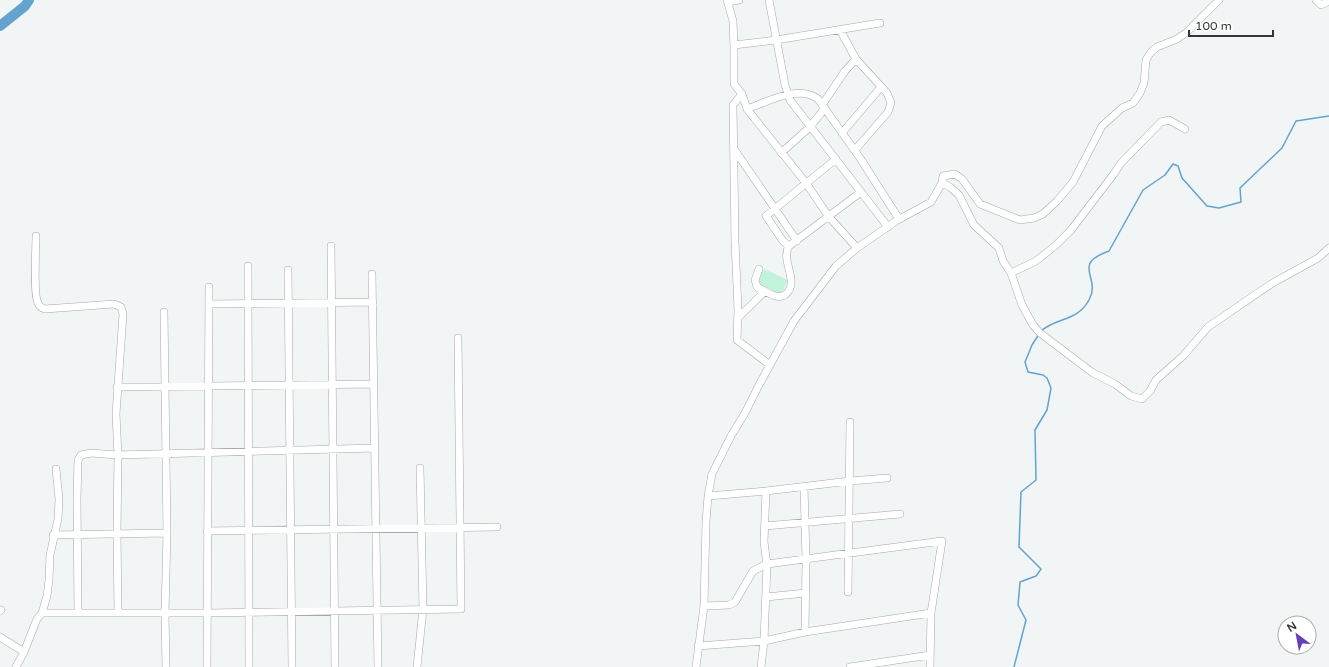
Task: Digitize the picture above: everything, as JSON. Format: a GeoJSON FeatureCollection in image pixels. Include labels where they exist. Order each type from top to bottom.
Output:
{"type":"FeatureCollection","features":[{"type":"Feature","properties":{"kind":"street"},"geometry":{"type":"LineString","coordinates":[[739,0],[728,1],[733,21],[734,84],[742,94],[747,109],[806,183],[829,217],[857,248]]}},
{"type":"Feature","properties":{"kind":"street"},"geometry":{"type":"LineString","coordinates":[[769,0],[788,95],[810,127],[888,227]]}},
{"type":"Feature","properties":{"kind":"street"},"geometry":{"type":"LineString","coordinates":[[696,667],[704,606],[706,522],[708,496],[712,474],[731,436],[745,413],[759,384],[794,321],[836,266],[857,248],[888,227],[931,202],[942,183],[943,176],[955,174],[962,179],[980,204],[1020,220],[1034,218],[1043,214],[1073,182],[1102,126],[1122,108],[1133,103],[1140,93],[1144,83],[1146,60],[1152,52],[1157,47],[1177,39],[1187,32],[1219,0]]}},
{"type":"Feature","properties":{"kind":"street"},"geometry":{"type":"LineString","coordinates":[[1316,0],[1321,5],[1329,1]]}},
{"type":"Feature","properties":{"kind":"street"},"geometry":{"type":"LineString","coordinates":[[734,45],[776,40],[880,23]]}},
{"type":"Feature","properties":{"kind":"street"},"geometry":{"type":"LineString","coordinates":[[840,30],[856,58],[890,100],[890,108],[855,150]]}},
{"type":"Feature","properties":{"kind":"street"},"geometry":{"type":"LineString","coordinates":[[781,153],[810,127],[848,66],[856,58]]}},
{"type":"Feature","properties":{"kind":"street"},"geometry":{"type":"LineString","coordinates":[[842,132],[881,87]]}},
{"type":"Feature","properties":{"kind":"street"},"geometry":{"type":"LineString","coordinates":[[747,109],[788,95],[807,93],[815,97],[855,150],[899,220]]}},
{"type":"Feature","properties":{"kind":"street"},"geometry":{"type":"LineString","coordinates":[[742,94],[733,105],[734,241],[738,318],[737,340],[770,365]]}},
{"type":"Feature","properties":{"kind":"street"},"geometry":{"type":"LineString","coordinates":[[1012,273],[1036,261],[1056,245],[1071,230],[1121,163],[1160,122],[1168,120],[1185,129]]}},
{"type":"Feature","properties":{"kind":"street"},"geometry":{"type":"LineString","coordinates":[[734,149],[797,241]]}},
{"type":"Feature","properties":{"kind":"street"},"geometry":{"type":"LineString","coordinates":[[789,246],[783,242],[766,216],[836,160]]}},
{"type":"Feature","properties":{"kind":"street"},"geometry":{"type":"LineString","coordinates":[[942,183],[950,187],[959,196],[974,225],[999,248],[1004,261],[1012,273],[1022,306],[1033,325],[1042,335],[1093,373],[1115,384],[1131,396],[1142,399],[1150,391],[1156,380],[1183,356],[1208,328],[1271,284],[1318,258],[1329,248]]}},
{"type":"Feature","properties":{"kind":"street"},"geometry":{"type":"LineString","coordinates":[[759,269],[755,276],[755,282],[758,287],[780,297],[784,296],[792,283],[787,261],[789,246],[861,192]]}},
{"type":"Feature","properties":{"kind":"street"},"geometry":{"type":"LineString","coordinates":[[36,236],[36,295],[38,305],[41,308],[45,309],[114,304],[121,308],[123,314],[116,414],[118,455],[118,613]]}},
{"type":"Feature","properties":{"kind":"street"},"geometry":{"type":"LineString","coordinates":[[331,246],[335,667]]}},
{"type":"Feature","properties":{"kind":"street"},"geometry":{"type":"LineString","coordinates":[[248,266],[250,667]]}},
{"type":"Feature","properties":{"kind":"street"},"geometry":{"type":"LineString","coordinates":[[288,270],[292,667]]}},
{"type":"Feature","properties":{"kind":"street"},"geometry":{"type":"LineString","coordinates":[[372,274],[378,667]]}},
{"type":"Feature","properties":{"kind":"street"},"geometry":{"type":"LineString","coordinates":[[207,667],[209,287]]}},
{"type":"Feature","properties":{"kind":"street"},"geometry":{"type":"LineString","coordinates":[[738,318],[765,291]]}},
{"type":"Feature","properties":{"kind":"street"},"geometry":{"type":"LineString","coordinates":[[208,304],[373,302]]}},
{"type":"Feature","properties":{"kind":"street"},"geometry":{"type":"LineString","coordinates":[[164,312],[167,533],[165,613],[166,667]]}},
{"type":"Feature","properties":{"kind":"street"},"geometry":{"type":"LineString","coordinates":[[42,613],[207,613],[461,609],[458,338]]}},
{"type":"Feature","properties":{"kind":"street"},"geometry":{"type":"LineString","coordinates":[[117,387],[248,384],[374,384]]}},
{"type":"Feature","properties":{"kind":"street"},"geometry":{"type":"LineString","coordinates":[[848,592],[850,422]]}},
{"type":"Feature","properties":{"kind":"street"},"geometry":{"type":"LineString","coordinates":[[78,613],[76,499],[78,460],[81,455],[91,453],[118,455],[249,450],[375,448]]}},
{"type":"Feature","properties":{"kind":"street"},"geometry":{"type":"LineString","coordinates":[[417,667],[423,609],[420,468]]}},
{"type":"Feature","properties":{"kind":"street"},"geometry":{"type":"LineString","coordinates":[[16,667],[24,652],[37,619],[42,613],[48,588],[50,555],[53,535],[58,519],[59,500],[56,469]]}},
{"type":"Feature","properties":{"kind":"street"},"geometry":{"type":"LineString","coordinates":[[708,496],[887,478]]}},
{"type":"Feature","properties":{"kind":"street"},"geometry":{"type":"LineString","coordinates":[[804,486],[806,523],[805,632]]}},
{"type":"Feature","properties":{"kind":"street"},"geometry":{"type":"LineString","coordinates":[[761,667],[764,641],[767,565],[764,542],[766,491]]}},
{"type":"Feature","properties":{"kind":"street"},"geometry":{"type":"LineString","coordinates":[[765,526],[900,514]]}},
{"type":"Feature","properties":{"kind":"street"},"geometry":{"type":"LineString","coordinates":[[207,531],[497,527]]}},
{"type":"Feature","properties":{"kind":"street"},"geometry":{"type":"LineString","coordinates":[[53,535],[167,533]]}},
{"type":"Feature","properties":{"kind":"street"},"geometry":{"type":"LineString","coordinates":[[704,606],[729,605],[735,602],[753,571],[767,565],[806,558],[849,554],[942,541],[931,614],[930,667]]}},
{"type":"Feature","properties":{"kind":"street"},"geometry":{"type":"LineString","coordinates":[[766,597],[806,593]]}},
{"type":"Feature","properties":{"kind":"street"},"geometry":{"type":"LineString","coordinates":[[698,646],[764,641],[805,632],[931,614]]}},
{"type":"Feature","properties":{"kind":"street"},"geometry":{"type":"LineString","coordinates":[[0,637],[24,652]]}},
{"type":"Feature","properties":{"kind":"street"},"geometry":{"type":"LineString","coordinates":[[850,667],[930,655]]}},
{"type":"Feature","properties":{"kind":"green space"},"geometry":{"type":"Polygon","coordinates":[[[764,269],[788,280],[781,295],[757,283],[764,269]]]}},
{"type":"Feature","properties":{"kind":"waterway"},"geometry":{"type":"LineString","coordinates":[[0,26],[25,6],[29,0]]}},
{"type":"Feature","properties":{"kind":"waterway"},"geometry":{"type":"LineString","coordinates":[[1041,331],[1054,323],[1073,316],[1084,307],[1092,292],[1089,272],[1091,261],[1097,256],[1109,251],[1143,190],[1165,175],[1173,164],[1178,166],[1182,178],[1207,206],[1219,208],[1241,202],[1240,188],[1282,148],[1296,121],[1329,116]]}},
{"type":"Feature","properties":{"kind":"waterway"},"geometry":{"type":"LineString","coordinates":[[1014,667],[1026,620],[1018,605],[1020,582],[1036,576],[1041,569],[1019,547],[1021,492],[1036,480],[1035,430],[1047,410],[1051,388],[1047,378],[1043,375],[1028,372],[1025,362],[1032,345],[1039,334]]}}]}
